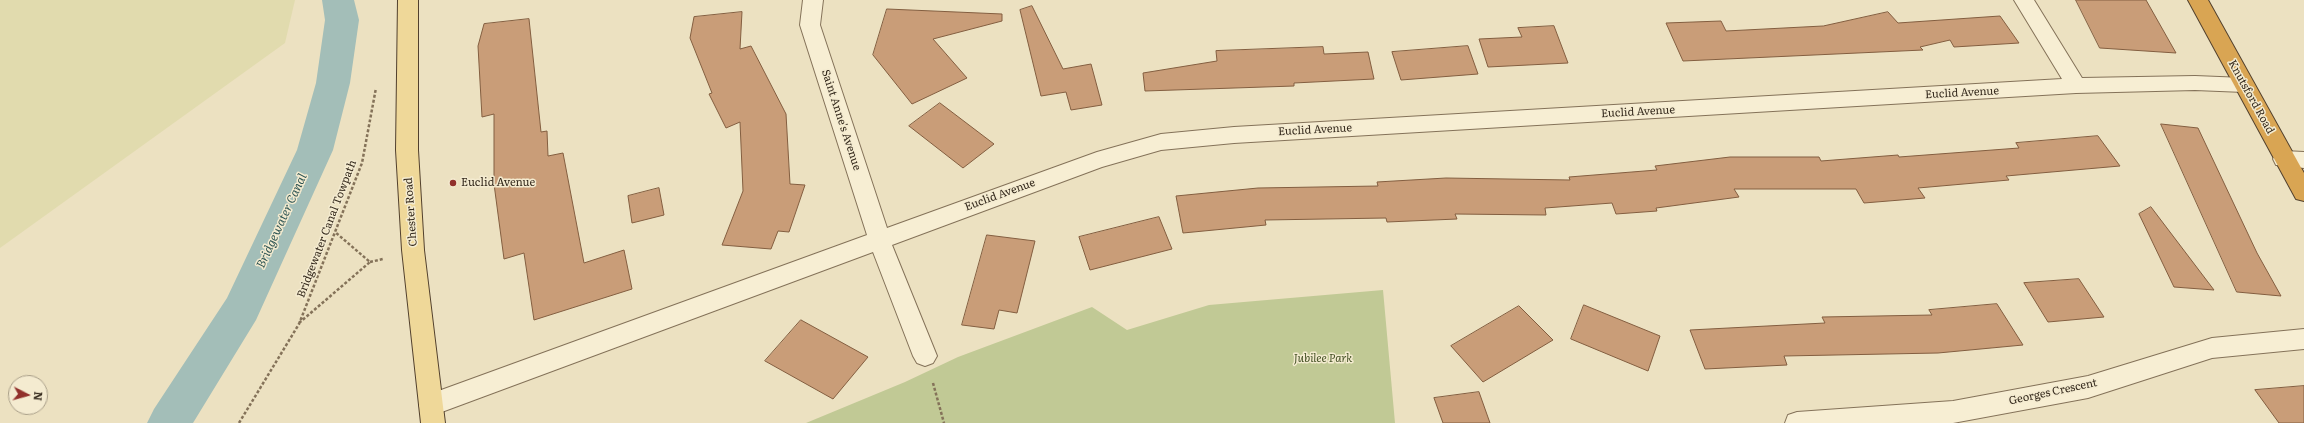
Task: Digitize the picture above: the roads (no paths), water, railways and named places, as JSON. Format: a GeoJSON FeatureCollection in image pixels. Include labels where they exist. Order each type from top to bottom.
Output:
{"type":"FeatureCollection","features":[{"type":"Feature","properties":{"kind":"highway","name":"Knutsford Road"},"geometry":{"type":"LineString","coordinates":[[2198,0],[2244,85],[2294,159],[2304,194]]}},
{"type":"Feature","properties":{"kind":"main road","name":"Chester Road"},"geometry":{"type":"LineString","coordinates":[[408,0],[409,58],[406,150],[413,250],[432,414]]}},
{"type":"Feature","properties":{"kind":"street","name":"Saint Anne's Avenue"},"geometry":{"type":"LineString","coordinates":[[813,0],[810,25],[879,239],[925,356]]}},
{"type":"Feature","properties":{"kind":"street"},"geometry":{"type":"LineString","coordinates":[[2024,0],[2076,86]]}},
{"type":"Feature","properties":{"kind":"street","name":"Euclid Avenue"},"geometry":{"type":"LineString","coordinates":[[432,414],[879,239],[1097,160],[1161,142],[1242,135],[2076,86],[2195,83],[2244,85]]}},
{"type":"Feature","properties":{"kind":"street","name":"Georges Crescent"},"geometry":{"type":"LineString","coordinates":[[1798,423],[1956,418],[2088,387],[2212,348],[2304,339]]}},
{"type":"Feature","properties":{"kind":"waterway","name":"Bridgewater Canal"},"geometry":{"type":"LineString","coordinates":[[169,423],[242,308],[315,150],[333,83],[342,20],[338,0]]}},
{"type":"Feature","properties":{"kind":"place","name":"Euclid Avenue"},"geometry":{"type":"Point","coordinates":[453,183]}},
{"type":"Feature","properties":{"kind":"park label","name":"Jubilee Park"},"geometry":{"type":"Point","coordinates":[1323,359]}}]}
